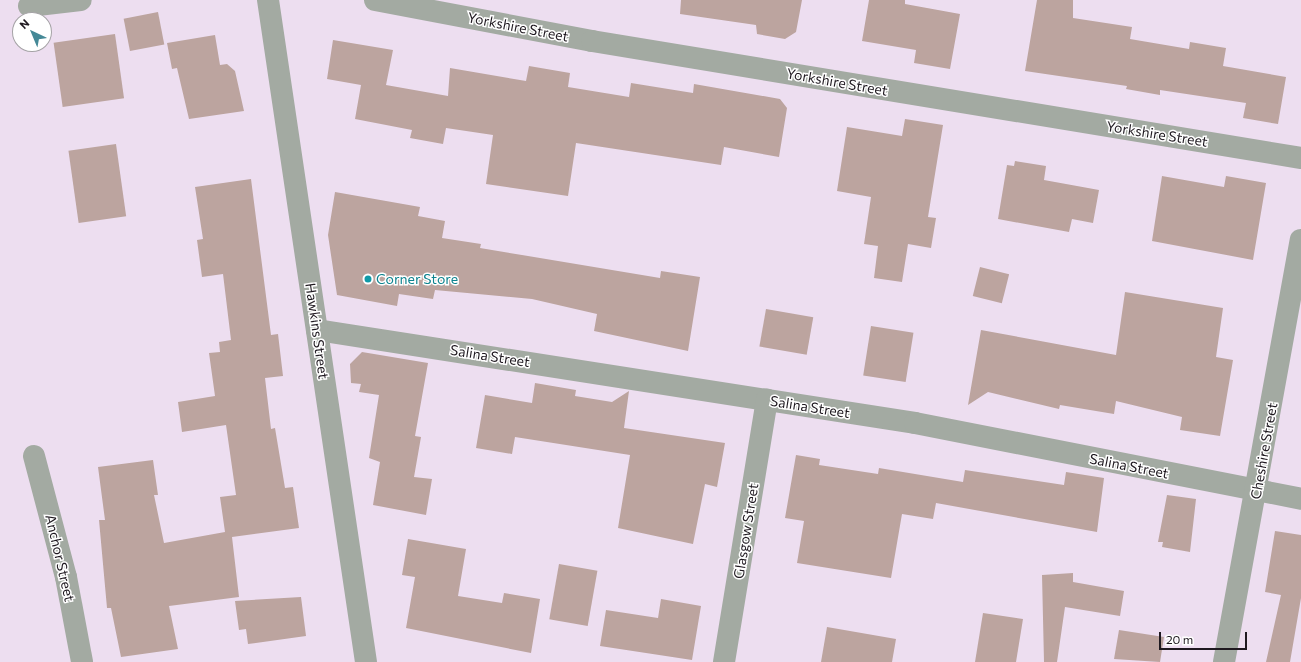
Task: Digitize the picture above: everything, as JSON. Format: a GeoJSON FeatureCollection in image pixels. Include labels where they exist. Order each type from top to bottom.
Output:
{"type":"FeatureCollection","features":[{"type":"Feature","properties":{"kind":"street"},"geometry":{"type":"LineString","coordinates":[[29,6],[81,0]]}},
{"type":"Feature","properties":{"kind":"street","name":"Hawkins Street"},"geometry":{"type":"LineString","coordinates":[[268,0],[366,662]]}},
{"type":"Feature","properties":{"kind":"street","name":"Yorkshire Street"},"geometry":{"type":"LineString","coordinates":[[375,0],[623,46],[1301,158]]}},
{"type":"Feature","properties":{"kind":"street","name":"Cheshire Street"},"geometry":{"type":"LineString","coordinates":[[1224,662],[1257,492],[1301,240]]}},
{"type":"Feature","properties":{"kind":"street","name":"Salina Street"},"geometry":{"type":"LineString","coordinates":[[316,330],[915,423],[1257,492],[1301,499]]}},
{"type":"Feature","properties":{"kind":"street","name":"Glasgow Street"},"geometry":{"type":"LineString","coordinates":[[724,662],[767,400]]}},
{"type":"Feature","properties":{"kind":"street","name":"Anchor Street"},"geometry":{"type":"LineString","coordinates":[[34,456],[66,577],[82,662]]}},
{"type":"Feature","properties":{"kind":"building"},"geometry":{"type":"Polygon","coordinates":[[[681,0],[802,0],[796,32],[785,39],[757,34],[756,25],[680,14],[681,0]]]}},
{"type":"Feature","properties":{"kind":"building"},"geometry":{"type":"Polygon","coordinates":[[[869,0],[905,0],[905,4],[960,14],[950,69],[914,63],[916,50],[862,41],[869,0]]]}},
{"type":"Feature","properties":{"kind":"building"},"geometry":{"type":"Polygon","coordinates":[[[1037,0],[1073,0],[1073,18],[1132,27],[1130,39],[1189,49],[1190,42],[1226,48],[1223,66],[1286,77],[1278,124],[1243,118],[1246,103],[1160,90],[1160,95],[1126,89],[1127,86],[1025,71],[1037,0]]]}},
{"type":"Feature","properties":{"kind":"building"},"geometry":{"type":"Polygon","coordinates":[[[158,12],[164,44],[130,51],[124,19],[158,12]]]}},
{"type":"Feature","properties":{"kind":"building"},"geometry":{"type":"Polygon","coordinates":[[[115,34],[124,98],[63,107],[54,43],[115,34]]]}},
{"type":"Feature","properties":{"kind":"building"},"geometry":{"type":"Polygon","coordinates":[[[215,35],[220,65],[227,64],[235,71],[244,111],[189,119],[177,68],[172,69],[167,43],[215,35]]]}},
{"type":"Feature","properties":{"kind":"building"},"geometry":{"type":"Polygon","coordinates":[[[333,40],[393,50],[386,85],[448,96],[450,68],[526,81],[529,66],[570,73],[568,87],[629,97],[631,83],[693,93],[694,84],[780,99],[787,108],[779,157],[724,147],[721,165],[576,143],[568,196],[486,184],[493,135],[446,128],[443,144],[410,138],[412,130],[355,119],[361,85],[327,79],[333,40]]]}},
{"type":"Feature","properties":{"kind":"building"},"geometry":{"type":"Polygon","coordinates":[[[905,119],[943,125],[928,217],[936,218],[931,248],[908,244],[902,282],[874,278],[878,246],[864,244],[871,197],[837,191],[847,127],[902,136],[905,119]]]}},
{"type":"Feature","properties":{"kind":"building"},"geometry":{"type":"Polygon","coordinates":[[[116,144],[126,216],[79,223],[68,151],[116,144]]]}},
{"type":"Feature","properties":{"kind":"building"},"geometry":{"type":"Polygon","coordinates":[[[1015,161],[1046,166],[1044,180],[1099,190],[1093,223],[1072,219],[1069,232],[998,219],[1007,165],[1014,166],[1015,161]]]}},
{"type":"Feature","properties":{"kind":"building"},"geometry":{"type":"Polygon","coordinates":[[[1162,176],[1224,187],[1226,176],[1266,183],[1253,260],[1152,241],[1162,176]]]}},
{"type":"Feature","properties":{"kind":"building"},"geometry":{"type":"Polygon","coordinates":[[[251,179],[271,335],[278,334],[283,376],[265,378],[271,429],[275,428],[285,488],[293,487],[299,528],[232,537],[239,597],[169,606],[178,649],[121,657],[111,608],[107,608],[99,520],[105,520],[98,467],[153,460],[158,495],[154,495],[164,543],[225,532],[220,497],[236,495],[226,425],[182,432],[178,402],[215,396],[209,353],[220,352],[219,342],[231,340],[223,274],[202,277],[197,240],[203,239],[195,187],[251,179]]]}},
{"type":"Feature","properties":{"kind":"building"},"geometry":{"type":"Polygon","coordinates":[[[335,192],[420,207],[418,216],[445,221],[442,238],[481,244],[480,248],[660,278],[661,271],[700,277],[688,351],[594,331],[597,314],[532,299],[435,290],[433,299],[399,294],[397,306],[337,295],[328,235],[335,192]]]}},
{"type":"Feature","properties":{"kind":"building"},"geometry":{"type":"Polygon","coordinates":[[[980,267],[1009,274],[1002,303],[973,296],[980,267]]]}},
{"type":"Feature","properties":{"kind":"building"},"geometry":{"type":"Polygon","coordinates":[[[1125,292],[1223,308],[1216,357],[1233,360],[1220,436],[1180,430],[1182,417],[1116,401],[1114,414],[1060,405],[1059,409],[988,392],[968,405],[981,330],[1116,355],[1125,292]]]}},
{"type":"Feature","properties":{"kind":"building"},"geometry":{"type":"Polygon","coordinates":[[[766,309],[813,317],[807,355],[759,346],[766,309]]]}},
{"type":"Feature","properties":{"kind":"building"},"geometry":{"type":"Polygon","coordinates":[[[871,326],[913,333],[906,382],[863,375],[871,326]]]}},
{"type":"Feature","properties":{"kind":"building"},"geometry":{"type":"Polygon","coordinates":[[[362,352],[428,363],[415,436],[421,437],[414,477],[432,479],[426,515],[373,505],[380,462],[369,458],[379,395],[359,392],[361,384],[351,383],[350,364],[362,352]]]}},
{"type":"Feature","properties":{"kind":"building"},"geometry":{"type":"Polygon","coordinates":[[[535,383],[576,390],[575,396],[612,402],[629,391],[624,428],[725,443],[717,487],[705,484],[693,544],[618,528],[630,455],[515,437],[512,454],[476,448],[485,395],[532,403],[535,383]]]}},
{"type":"Feature","properties":{"kind":"building"},"geometry":{"type":"Polygon","coordinates":[[[796,455],[820,459],[819,465],[878,474],[879,468],[963,482],[965,470],[1064,485],[1066,472],[1104,478],[1097,532],[936,503],[933,519],[902,514],[891,578],[797,563],[804,521],[785,518],[796,455]]]}},
{"type":"Feature","properties":{"kind":"building"},"geometry":{"type":"Polygon","coordinates":[[[1167,495],[1196,499],[1190,552],[1162,547],[1163,542],[1158,542],[1167,495]]]}},
{"type":"Feature","properties":{"kind":"building"},"geometry":{"type":"Polygon","coordinates":[[[1275,531],[1301,535],[1301,598],[1290,662],[1266,662],[1281,595],[1265,592],[1275,531]]]}},
{"type":"Feature","properties":{"kind":"building"},"geometry":{"type":"Polygon","coordinates":[[[408,539],[466,549],[458,596],[502,603],[504,593],[540,599],[531,653],[406,628],[415,577],[402,575],[408,539]]]}},
{"type":"Feature","properties":{"kind":"building"},"geometry":{"type":"Polygon","coordinates":[[[559,564],[597,571],[588,626],[549,619],[559,564]]]}},
{"type":"Feature","properties":{"kind":"building"},"geometry":{"type":"Polygon","coordinates":[[[1073,573],[1073,582],[1124,591],[1120,616],[1065,607],[1057,662],[1044,662],[1042,575],[1073,573]]]}},
{"type":"Feature","properties":{"kind":"building"},"geometry":{"type":"Polygon","coordinates":[[[301,597],[306,636],[248,644],[246,629],[239,630],[235,601],[301,597]]]}},
{"type":"Feature","properties":{"kind":"building"},"geometry":{"type":"Polygon","coordinates":[[[661,599],[701,606],[692,660],[600,646],[606,610],[658,618],[661,599]]]}},
{"type":"Feature","properties":{"kind":"building"},"geometry":{"type":"Polygon","coordinates":[[[983,613],[1023,619],[1016,662],[975,662],[983,613]]]}},
{"type":"Feature","properties":{"kind":"building"},"geometry":{"type":"Polygon","coordinates":[[[827,627],[896,639],[892,662],[821,662],[827,627]]]}},
{"type":"Feature","properties":{"kind":"building"},"geometry":{"type":"Polygon","coordinates":[[[1119,630],[1164,637],[1160,662],[1114,659],[1119,630]]]}},
{"type":"Feature","properties":{"kind":"place","name":"Corner Store"},"geometry":{"type":"Point","coordinates":[368,279]}}]}
